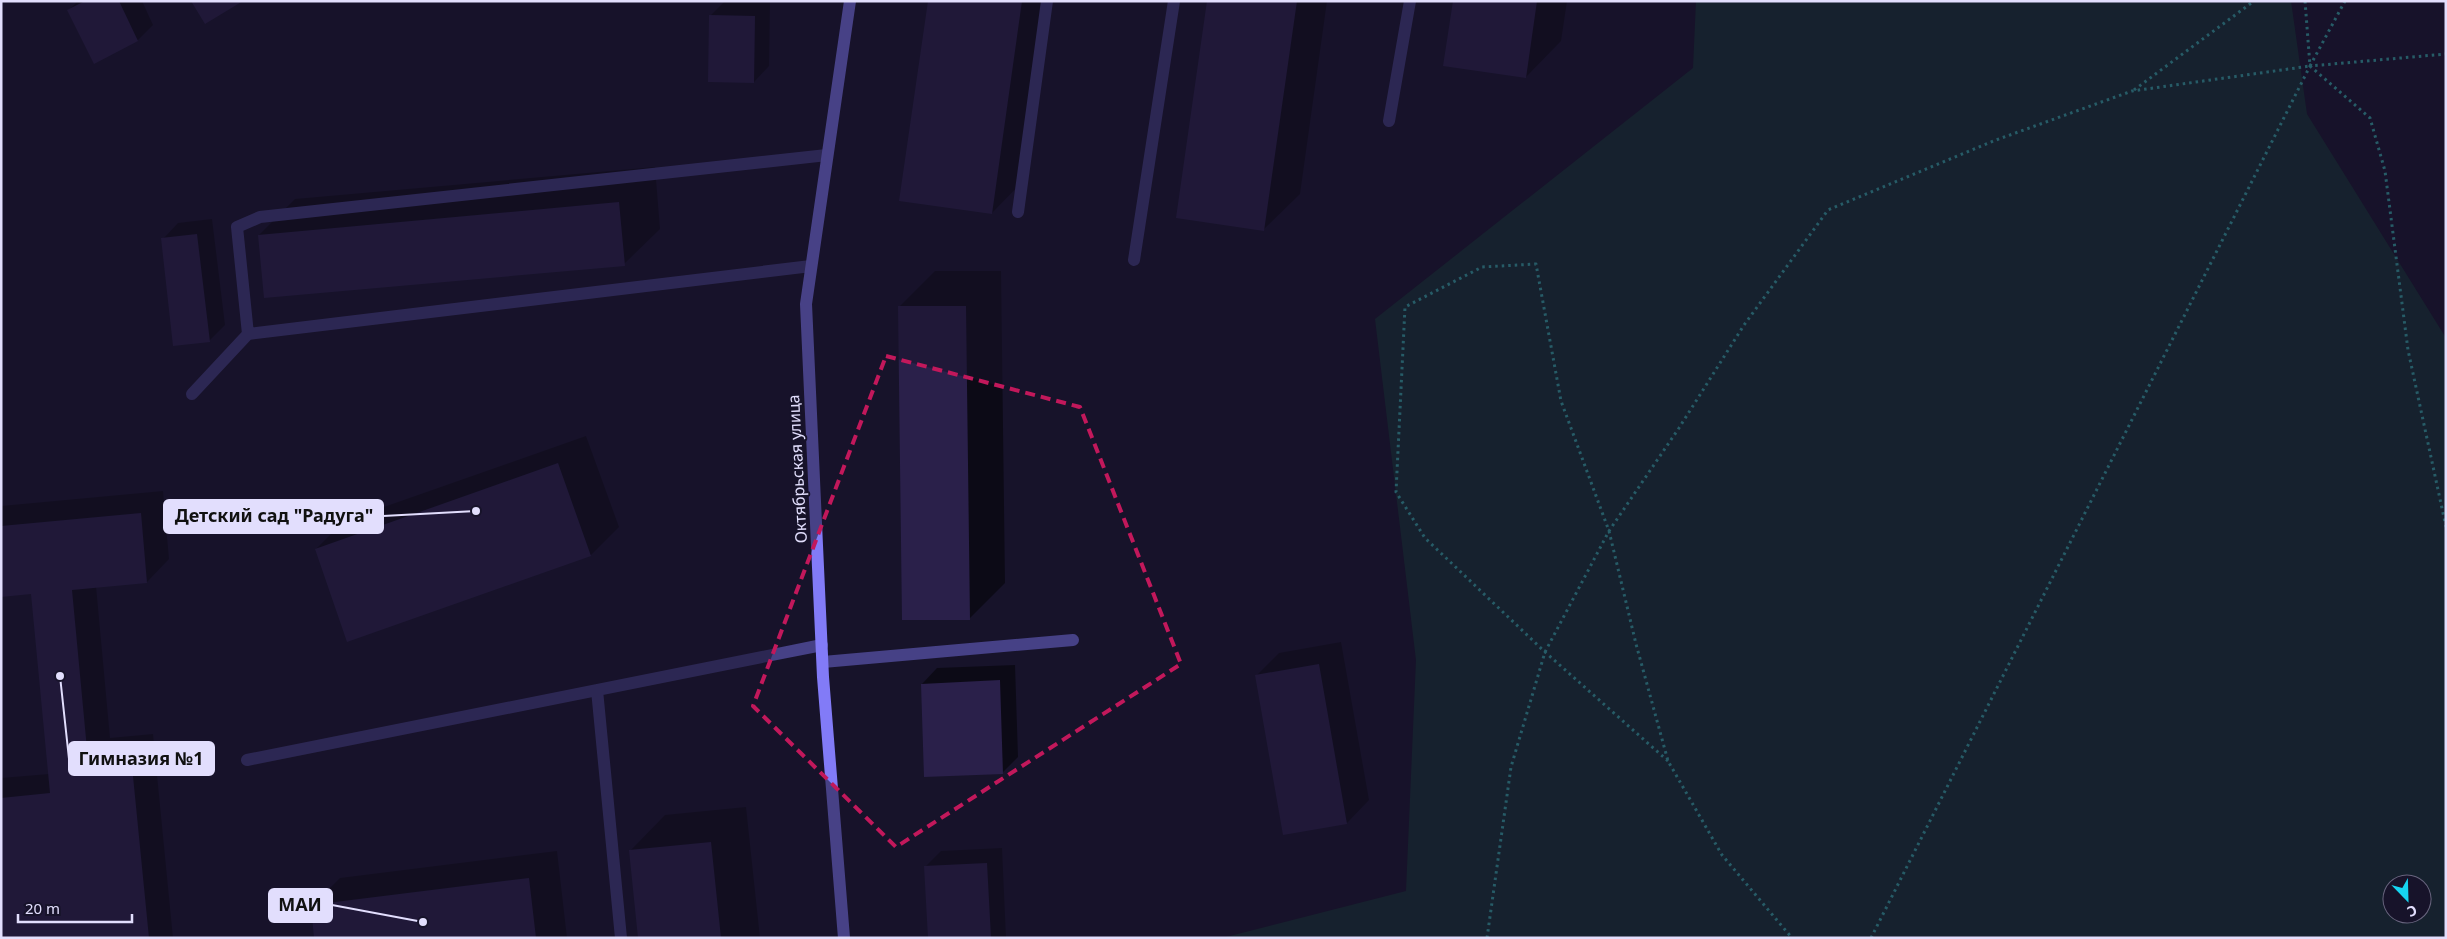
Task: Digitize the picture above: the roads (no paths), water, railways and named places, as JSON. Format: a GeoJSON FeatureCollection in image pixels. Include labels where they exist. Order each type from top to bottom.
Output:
{"type":"FeatureCollection","features":[{"type":"Feature","properties":{"kind":"street","name":"Октябрьская улица"},"geometry":{"type":"LineString","coordinates":[[844,938],[823,662],[806,304],[810,266],[850,1]]}},
{"type":"Feature","properties":{"kind":"lane"},"geometry":{"type":"LineString","coordinates":[[1018,212],[1047,1]]}},
{"type":"Feature","properties":{"kind":"lane"},"geometry":{"type":"LineString","coordinates":[[1134,260],[1174,1]]}},
{"type":"Feature","properties":{"kind":"lane"},"geometry":{"type":"LineString","coordinates":[[1389,121],[1410,1]]}},
{"type":"Feature","properties":{"kind":"lane"},"geometry":{"type":"LineString","coordinates":[[248,334],[237,227],[260,217],[827,155]]}},
{"type":"Feature","properties":{"kind":"lane"},"geometry":{"type":"LineString","coordinates":[[192,394],[248,334],[810,266]]}},
{"type":"Feature","properties":{"kind":"lane"},"geometry":{"type":"LineString","coordinates":[[823,662],[1073,640]]}},
{"type":"Feature","properties":{"kind":"lane"},"geometry":{"type":"LineString","coordinates":[[248,760],[822,645]]}},
{"type":"Feature","properties":{"kind":"lane"},"geometry":{"type":"LineString","coordinates":[[597,690],[621,938]]}},
{"type":"Feature","properties":{"kind":"place","name":"Детский сад \"Радуга\""},"geometry":{"type":"Point","coordinates":[476,511]}},
{"type":"Feature","properties":{"kind":"place","name":"Гимназия №1"},"geometry":{"type":"Point","coordinates":[60,676]}},
{"type":"Feature","properties":{"kind":"place","name":"МАИ"},"geometry":{"type":"Point","coordinates":[423,922]}}]}
